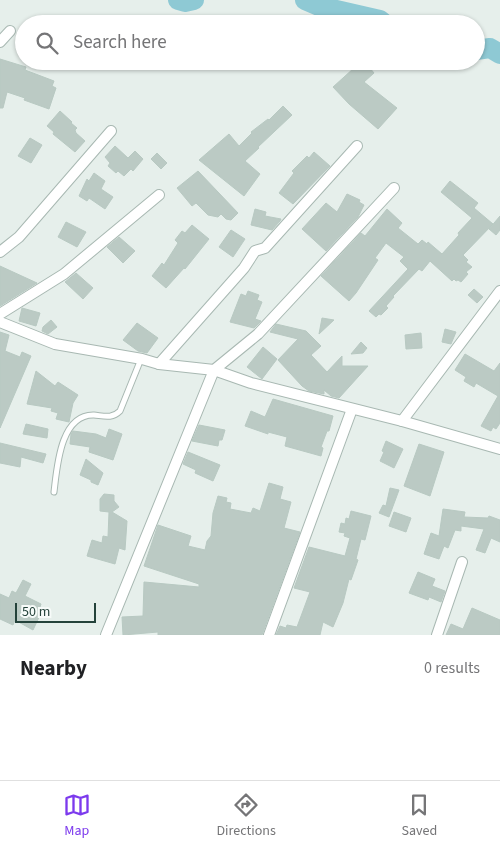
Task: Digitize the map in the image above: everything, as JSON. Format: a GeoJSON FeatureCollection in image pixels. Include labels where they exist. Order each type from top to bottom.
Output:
{"type":"FeatureCollection","features":[{"type":"Feature","properties":{"kind":"street"},"geometry":{"type":"LineString","coordinates":[[0,42],[10,31]]}},
{"type":"Feature","properties":{"kind":"street"},"geometry":{"type":"LineString","coordinates":[[0,252],[19,237],[111,131]]}},
{"type":"Feature","properties":{"kind":"street"},"geometry":{"type":"LineString","coordinates":[[159,364],[244,268],[255,251],[265,248],[357,146]]}},
{"type":"Feature","properties":{"kind":"street"},"geometry":{"type":"LineString","coordinates":[[106,635],[214,370],[258,334],[394,188]]}},
{"type":"Feature","properties":{"kind":"street"},"geometry":{"type":"LineString","coordinates":[[0,314],[64,274],[159,195]]}},
{"type":"Feature","properties":{"kind":"street"},"geometry":{"type":"LineString","coordinates":[[402,421],[500,291]]}},
{"type":"Feature","properties":{"kind":"street"},"geometry":{"type":"LineString","coordinates":[[0,322],[54,344],[142,359],[159,364],[214,370],[251,383],[402,421],[500,449]]}},
{"type":"Feature","properties":{"kind":"street"},"geometry":{"type":"LineString","coordinates":[[269,635],[352,409]]}},
{"type":"Feature","properties":{"kind":"street"},"geometry":{"type":"LineString","coordinates":[[436,635],[462,562]]}},
{"type":"Feature","properties":{"kind":"lane"},"geometry":{"type":"LineString","coordinates":[[54,492],[60,450],[67,433],[76,420],[87,415],[116,415],[120,411],[142,359]]}},
{"type":"Feature","properties":{"kind":"building"},"geometry":{"type":"Polygon","coordinates":[[[0,59],[15,64],[15,70],[25,70],[54,81],[52,86],[56,88],[49,109],[7,92],[3,108],[0,108],[0,59]]]}},
{"type":"Feature","properties":{"kind":"building"},"geometry":{"type":"Polygon","coordinates":[[[352,70],[372,70],[374,73],[364,82],[397,108],[378,129],[349,104],[333,87],[352,70]]]}},
{"type":"Feature","properties":{"kind":"building"},"geometry":{"type":"Polygon","coordinates":[[[283,106],[292,115],[245,161],[260,174],[244,196],[199,160],[229,134],[239,146],[251,132],[269,120],[283,106]]]}},
{"type":"Feature","properties":{"kind":"building"},"geometry":{"type":"Polygon","coordinates":[[[60,111],[77,128],[75,130],[76,133],[85,141],[75,152],[53,134],[54,132],[47,126],[60,111]]]}},
{"type":"Feature","properties":{"kind":"building"},"geometry":{"type":"Polygon","coordinates":[[[30,138],[42,145],[31,163],[18,156],[30,138]]]}},
{"type":"Feature","properties":{"kind":"building"},"geometry":{"type":"Polygon","coordinates":[[[115,146],[128,158],[135,151],[143,159],[133,171],[131,169],[124,176],[118,171],[116,173],[108,166],[110,163],[105,157],[115,146]]]}},
{"type":"Feature","properties":{"kind":"building"},"geometry":{"type":"Polygon","coordinates":[[[314,152],[330,166],[293,204],[279,193],[294,173],[292,171],[307,156],[309,158],[314,152]]]}},
{"type":"Feature","properties":{"kind":"building"},"geometry":{"type":"Polygon","coordinates":[[[157,153],[167,163],[161,169],[151,159],[157,153]]]}},
{"type":"Feature","properties":{"kind":"building"},"geometry":{"type":"Polygon","coordinates":[[[198,171],[238,213],[231,220],[226,219],[221,214],[218,217],[208,215],[196,203],[192,206],[177,188],[198,171]]]}},
{"type":"Feature","properties":{"kind":"building"},"geometry":{"type":"Polygon","coordinates":[[[94,173],[105,181],[101,189],[113,197],[105,209],[89,198],[87,201],[79,196],[87,179],[89,181],[94,173]]]}},
{"type":"Feature","properties":{"kind":"building"},"geometry":{"type":"Polygon","coordinates":[[[450,181],[478,203],[474,208],[493,224],[463,255],[468,260],[466,262],[472,267],[466,272],[468,274],[461,282],[454,279],[452,281],[430,261],[422,271],[419,269],[393,296],[386,306],[388,308],[376,317],[369,311],[408,269],[400,261],[404,257],[386,243],[375,258],[378,260],[349,301],[321,276],[361,233],[365,236],[387,209],[402,223],[398,228],[418,244],[422,240],[427,244],[428,242],[442,254],[472,218],[441,192],[450,181]]]}},
{"type":"Feature","properties":{"kind":"building"},"geometry":{"type":"Polygon","coordinates":[[[347,194],[360,200],[359,202],[364,205],[358,217],[326,251],[302,229],[326,203],[337,212],[347,194]]]}},
{"type":"Feature","properties":{"kind":"building"},"geometry":{"type":"Polygon","coordinates":[[[255,209],[266,212],[265,216],[281,219],[272,230],[251,225],[255,209]]]}},
{"type":"Feature","properties":{"kind":"building"},"geometry":{"type":"Polygon","coordinates":[[[500,216],[500,230],[496,235],[489,229],[500,216]]]}},
{"type":"Feature","properties":{"kind":"building"},"geometry":{"type":"Polygon","coordinates":[[[66,222],[86,232],[77,247],[58,237],[66,222]]]}},
{"type":"Feature","properties":{"kind":"building"},"geometry":{"type":"Polygon","coordinates":[[[192,225],[209,239],[185,269],[166,288],[152,276],[162,263],[164,265],[178,243],[175,240],[182,231],[185,233],[192,225]]]}},
{"type":"Feature","properties":{"kind":"building"},"geometry":{"type":"Polygon","coordinates":[[[231,230],[245,239],[233,257],[219,247],[231,230]]]}},
{"type":"Feature","properties":{"kind":"building"},"geometry":{"type":"Polygon","coordinates":[[[119,237],[135,251],[123,263],[107,247],[119,237]]]}},
{"type":"Feature","properties":{"kind":"building"},"geometry":{"type":"Polygon","coordinates":[[[0,266],[37,283],[0,306],[0,266]]]}},
{"type":"Feature","properties":{"kind":"building"},"geometry":{"type":"Polygon","coordinates":[[[76,273],[93,288],[83,299],[65,282],[76,273]]]}},
{"type":"Feature","properties":{"kind":"building"},"geometry":{"type":"Polygon","coordinates":[[[474,289],[483,297],[477,303],[468,295],[474,289]]]}},
{"type":"Feature","properties":{"kind":"building"},"geometry":{"type":"Polygon","coordinates":[[[248,291],[259,295],[257,300],[262,302],[255,319],[261,321],[254,328],[230,322],[241,294],[246,296],[248,291]]]}},
{"type":"Feature","properties":{"kind":"building"},"geometry":{"type":"Polygon","coordinates":[[[22,308],[40,313],[36,326],[19,321],[22,308]]]}},
{"type":"Feature","properties":{"kind":"building"},"geometry":{"type":"Polygon","coordinates":[[[322,318],[334,320],[319,334],[322,318]]]}},
{"type":"Feature","properties":{"kind":"building"},"geometry":{"type":"Polygon","coordinates":[[[51,320],[57,327],[48,334],[42,331],[43,327],[51,320]]]}},
{"type":"Feature","properties":{"kind":"building"},"geometry":{"type":"Polygon","coordinates":[[[137,323],[158,338],[147,353],[138,351],[123,340],[137,323]]]}},
{"type":"Feature","properties":{"kind":"building"},"geometry":{"type":"Polygon","coordinates":[[[276,324],[306,331],[321,346],[311,355],[327,372],[342,356],[342,366],[368,366],[339,398],[331,396],[324,390],[324,394],[309,391],[278,360],[298,339],[270,332],[276,324]]]}},
{"type":"Feature","properties":{"kind":"building"},"geometry":{"type":"Polygon","coordinates":[[[445,329],[456,332],[451,344],[442,342],[445,329]]]}},
{"type":"Feature","properties":{"kind":"building"},"geometry":{"type":"Polygon","coordinates":[[[0,332],[9,335],[5,351],[20,357],[22,352],[31,356],[0,428],[0,332]]]}},
{"type":"Feature","properties":{"kind":"building"},"geometry":{"type":"Polygon","coordinates":[[[421,333],[422,348],[406,349],[405,335],[421,333]]]}},
{"type":"Feature","properties":{"kind":"building"},"geometry":{"type":"Polygon","coordinates":[[[361,342],[367,348],[363,353],[351,354],[361,342]]]}},
{"type":"Feature","properties":{"kind":"building"},"geometry":{"type":"Polygon","coordinates":[[[263,347],[277,359],[262,379],[247,367],[263,347]]]}},
{"type":"Feature","properties":{"kind":"building"},"geometry":{"type":"Polygon","coordinates":[[[465,354],[494,371],[500,363],[500,423],[496,429],[493,427],[491,431],[481,426],[498,396],[476,383],[474,387],[464,381],[466,377],[455,370],[465,354]]]}},
{"type":"Feature","properties":{"kind":"building"},"geometry":{"type":"Polygon","coordinates":[[[36,371],[55,386],[58,382],[78,395],[73,403],[69,422],[56,419],[58,413],[51,411],[52,408],[27,404],[36,371]]]}},
{"type":"Feature","properties":{"kind":"building"},"geometry":{"type":"Polygon","coordinates":[[[273,399],[333,416],[329,431],[327,431],[321,447],[323,448],[321,456],[285,446],[287,437],[268,432],[268,434],[245,426],[251,411],[265,417],[273,399]]]}},
{"type":"Feature","properties":{"kind":"building"},"geometry":{"type":"Polygon","coordinates":[[[26,424],[48,429],[47,438],[23,434],[26,424]]]}},
{"type":"Feature","properties":{"kind":"building"},"geometry":{"type":"Polygon","coordinates":[[[199,425],[225,430],[218,446],[192,441],[199,425]]]}},
{"type":"Feature","properties":{"kind":"building"},"geometry":{"type":"Polygon","coordinates":[[[109,429],[122,434],[113,460],[89,452],[90,447],[70,444],[73,431],[96,434],[106,438],[109,429]]]}},
{"type":"Feature","properties":{"kind":"building"},"geometry":{"type":"Polygon","coordinates":[[[386,441],[403,449],[394,468],[380,461],[386,441]]]}},
{"type":"Feature","properties":{"kind":"building"},"geometry":{"type":"Polygon","coordinates":[[[0,443],[46,454],[43,463],[21,457],[20,467],[0,463],[0,443]]]}},
{"type":"Feature","properties":{"kind":"building"},"geometry":{"type":"Polygon","coordinates":[[[419,444],[444,452],[430,496],[404,486],[419,444]]]}},
{"type":"Feature","properties":{"kind":"building"},"geometry":{"type":"Polygon","coordinates":[[[188,452],[220,465],[213,481],[195,473],[196,470],[183,464],[188,452]]]}},
{"type":"Feature","properties":{"kind":"building"},"geometry":{"type":"Polygon","coordinates":[[[86,459],[103,473],[98,485],[80,475],[86,459]]]}},
{"type":"Feature","properties":{"kind":"building"},"geometry":{"type":"Polygon","coordinates":[[[269,483],[283,487],[280,499],[291,502],[284,528],[300,532],[262,635],[158,635],[158,632],[123,635],[122,617],[143,616],[144,582],[199,587],[199,584],[144,566],[158,525],[191,536],[188,546],[205,550],[207,541],[211,536],[213,513],[218,496],[227,498],[226,502],[231,503],[230,509],[251,513],[253,508],[260,511],[269,483]]]}},
{"type":"Feature","properties":{"kind":"building"},"geometry":{"type":"Polygon","coordinates":[[[390,488],[399,490],[389,517],[379,513],[383,505],[386,506],[390,488]]]}},
{"type":"Feature","properties":{"kind":"building"},"geometry":{"type":"Polygon","coordinates":[[[104,494],[114,495],[114,501],[119,507],[112,512],[127,521],[125,550],[119,548],[115,564],[87,556],[92,540],[102,543],[103,536],[108,537],[109,512],[100,511],[100,499],[104,494]]]}},
{"type":"Feature","properties":{"kind":"building"},"geometry":{"type":"Polygon","coordinates":[[[443,509],[465,512],[464,517],[488,518],[489,516],[500,520],[500,542],[491,538],[485,553],[476,550],[484,529],[461,526],[461,531],[455,530],[448,548],[444,546],[439,559],[424,554],[431,533],[439,536],[443,509]]]}},
{"type":"Feature","properties":{"kind":"building"},"geometry":{"type":"Polygon","coordinates":[[[351,511],[371,516],[365,540],[361,539],[356,559],[358,560],[351,580],[349,579],[343,603],[333,627],[323,622],[320,635],[276,635],[280,626],[286,628],[287,625],[297,627],[310,592],[294,588],[309,547],[345,556],[350,538],[344,536],[345,533],[339,532],[341,523],[345,524],[346,518],[349,519],[351,511]]]}},
{"type":"Feature","properties":{"kind":"building"},"geometry":{"type":"Polygon","coordinates":[[[394,512],[411,518],[406,532],[389,526],[394,512]]]}},
{"type":"Feature","properties":{"kind":"building"},"geometry":{"type":"Polygon","coordinates":[[[418,572],[435,579],[432,586],[445,591],[441,602],[429,597],[428,600],[409,593],[418,572]]]}},
{"type":"Feature","properties":{"kind":"building"},"geometry":{"type":"Polygon","coordinates":[[[23,580],[31,584],[25,596],[41,604],[39,610],[42,611],[33,630],[15,620],[13,625],[0,619],[0,594],[9,598],[12,591],[16,593],[23,580]]]}},
{"type":"Feature","properties":{"kind":"building"},"geometry":{"type":"Polygon","coordinates":[[[472,608],[500,620],[500,635],[446,635],[451,624],[463,629],[472,608]]]}},
{"type":"Feature","properties":{"kind":"waterway"},"geometry":{"type":"LineString","coordinates":[[178,0],[185,2],[194,0]]}},
{"type":"Feature","properties":{"kind":"waterway"},"geometry":{"type":"LineString","coordinates":[[305,0],[319,6],[358,15]]}},
{"type":"Feature","properties":{"kind":"waterway"},"geometry":{"type":"LineString","coordinates":[[485,49],[490,48],[500,54]]}}]}
